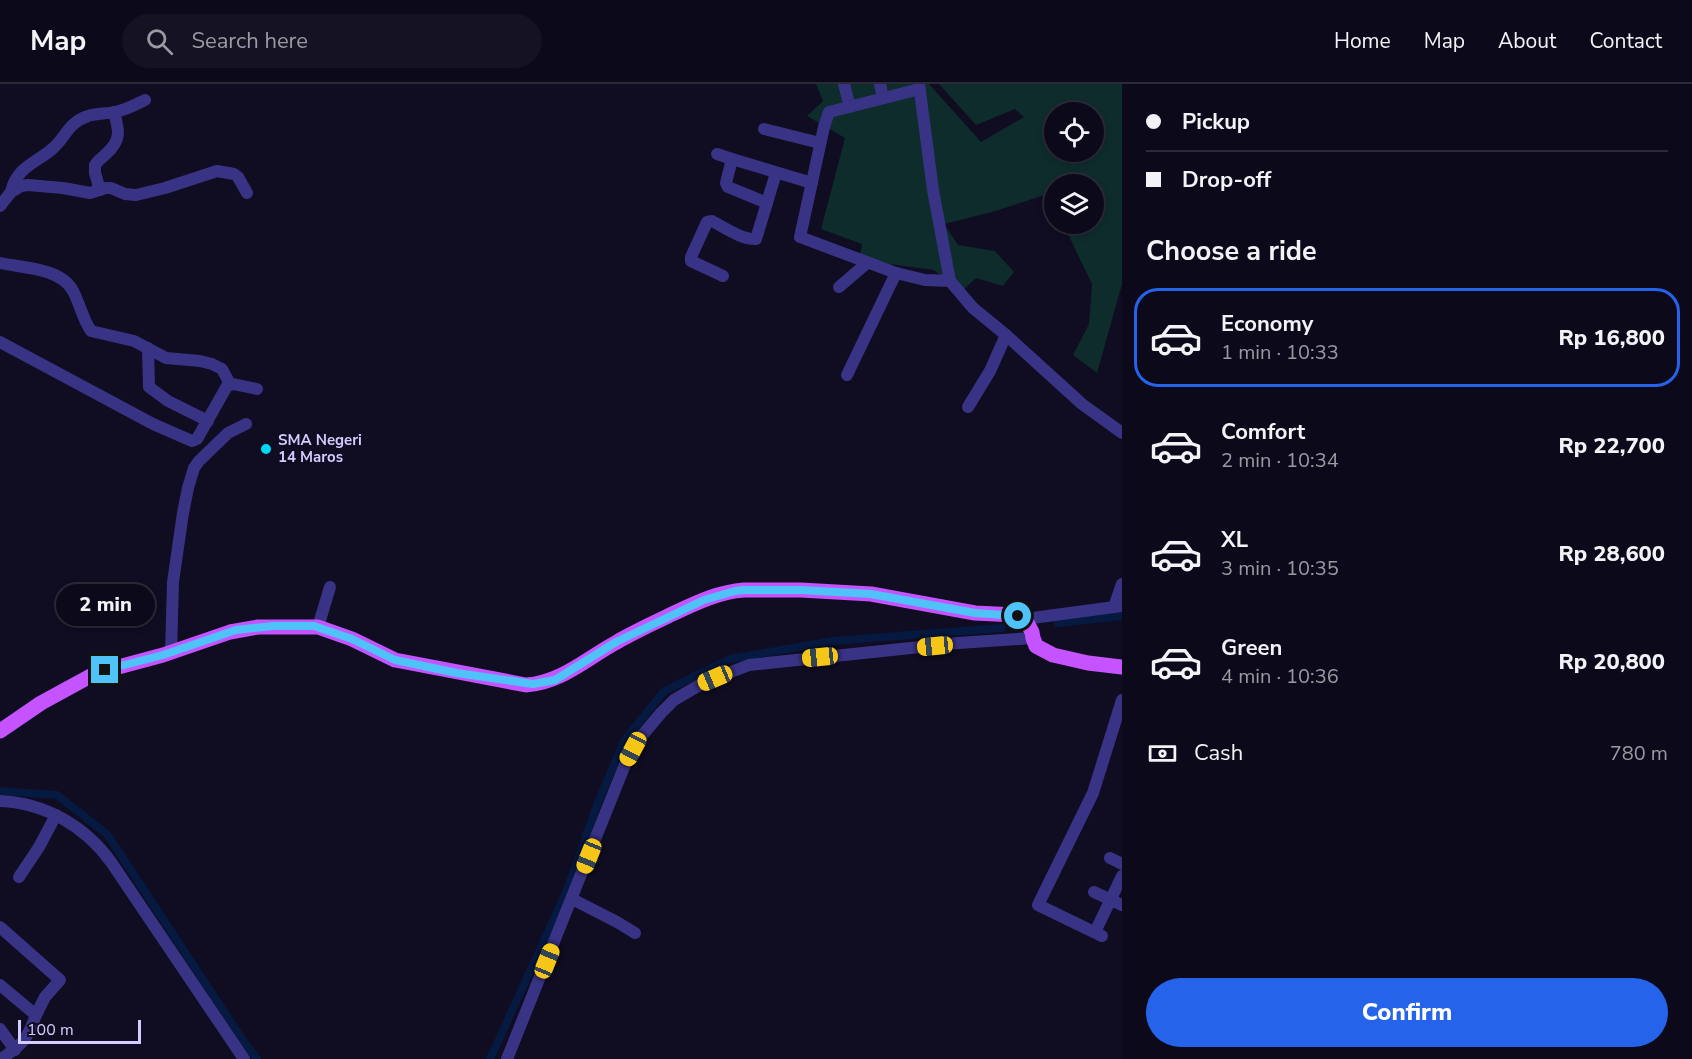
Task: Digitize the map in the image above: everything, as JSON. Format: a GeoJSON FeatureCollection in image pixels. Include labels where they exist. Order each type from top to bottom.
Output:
{"type":"FeatureCollection","features":[{"type":"Feature","properties":{"kind":"main road"},"geometry":{"type":"LineString","coordinates":[[0,731],[41,703],[88,677],[244,629],[273,626],[318,627],[352,639],[395,660],[526,685],[555,680],[616,642],[656,622],[704,600],[735,591],[791,590],[871,594],[975,613],[1016,615],[1025,619],[1036,646],[1053,655],[1122,668]]}},
{"type":"Feature","properties":{"kind":"street"},"geometry":{"type":"LineString","coordinates":[[844,84],[850,107]]}},
{"type":"Feature","properties":{"kind":"street"},"geometry":{"type":"LineString","coordinates":[[880,84],[883,98]]}},
{"type":"Feature","properties":{"kind":"street"},"geometry":{"type":"LineString","coordinates":[[950,281],[925,280],[896,273],[800,237],[829,112],[920,86],[933,190],[950,281],[973,308],[1082,404],[1122,433]]}},
{"type":"Feature","properties":{"kind":"street"},"geometry":{"type":"LineString","coordinates":[[11,192],[13,182],[21,171],[53,148],[75,122],[89,116],[128,109],[145,100]]}},
{"type":"Feature","properties":{"kind":"street"},"geometry":{"type":"LineString","coordinates":[[100,190],[95,165],[118,137],[119,130],[114,112]]}},
{"type":"Feature","properties":{"kind":"street"},"geometry":{"type":"LineString","coordinates":[[764,129],[820,143]]}},
{"type":"Feature","properties":{"kind":"street"},"geometry":{"type":"LineString","coordinates":[[717,154],[812,183]]}},
{"type":"Feature","properties":{"kind":"street"},"geometry":{"type":"LineString","coordinates":[[732,159],[726,183],[728,187],[767,203]]}},
{"type":"Feature","properties":{"kind":"street"},"geometry":{"type":"LineString","coordinates":[[0,206],[11,192],[21,186],[63,188],[90,193],[111,188],[125,194],[136,195],[212,172],[223,171],[238,177],[247,193]]}},
{"type":"Feature","properties":{"kind":"street"},"geometry":{"type":"LineString","coordinates":[[723,276],[691,261],[707,222],[712,221],[754,240],[757,238],[776,173]]}},
{"type":"Feature","properties":{"kind":"street"},"geometry":{"type":"LineString","coordinates":[[0,262],[64,279],[73,290],[92,331],[129,339],[166,358],[200,361],[220,368],[225,372],[230,384]]}},
{"type":"Feature","properties":{"kind":"street"},"geometry":{"type":"LineString","coordinates":[[839,287],[867,263]]}},
{"type":"Feature","properties":{"kind":"street"},"geometry":{"type":"LineString","coordinates":[[847,375],[896,273]]}},
{"type":"Feature","properties":{"kind":"street"},"geometry":{"type":"LineString","coordinates":[[968,407],[990,371],[1005,335]]}},
{"type":"Feature","properties":{"kind":"street"},"geometry":{"type":"LineString","coordinates":[[0,342],[153,424],[192,441],[197,439],[230,384]]}},
{"type":"Feature","properties":{"kind":"street"},"geometry":{"type":"LineString","coordinates":[[148,348],[149,387],[168,401],[207,421]]}},
{"type":"Feature","properties":{"kind":"street"},"geometry":{"type":"LineString","coordinates":[[230,384],[257,389]]}},
{"type":"Feature","properties":{"kind":"street"},"geometry":{"type":"LineString","coordinates":[[171,653],[173,582],[188,488],[199,461],[228,433],[246,424]]}},
{"type":"Feature","properties":{"kind":"street"},"geometry":{"type":"LineString","coordinates":[[1025,619],[1118,606],[1122,584]]}},
{"type":"Feature","properties":{"kind":"street"},"geometry":{"type":"LineString","coordinates":[[318,627],[330,587]]}},
{"type":"Feature","properties":{"kind":"street"},"geometry":{"type":"LineString","coordinates":[[507,1059],[623,770],[633,749],[666,707],[689,690],[753,664],[1033,638]]}},
{"type":"Feature","properties":{"kind":"street"},"geometry":{"type":"LineString","coordinates":[[1122,700],[1093,793],[1038,905],[1099,934],[1116,902],[1122,876]]}},
{"type":"Feature","properties":{"kind":"street"},"geometry":{"type":"LineString","coordinates":[[0,801],[21,803],[56,815],[85,833],[106,855],[244,1059]]}},
{"type":"Feature","properties":{"kind":"street"},"geometry":{"type":"LineString","coordinates":[[19,877],[39,847],[56,815]]}},
{"type":"Feature","properties":{"kind":"street"},"geometry":{"type":"LineString","coordinates":[[1110,858],[1122,864]]}},
{"type":"Feature","properties":{"kind":"street"},"geometry":{"type":"LineString","coordinates":[[1094,892],[1116,902]]}},
{"type":"Feature","properties":{"kind":"street"},"geometry":{"type":"LineString","coordinates":[[572,899],[613,919],[635,933]]}},
{"type":"Feature","properties":{"kind":"street"},"geometry":{"type":"LineString","coordinates":[[0,927],[59,980],[45,997],[28,1036],[15,1050],[1,1059]]}},
{"type":"Feature","properties":{"kind":"street"},"geometry":{"type":"LineString","coordinates":[[0,986],[36,1015]]}},
{"type":"Feature","properties":{"kind":"street"},"geometry":{"type":"LineString","coordinates":[[0,1029],[15,1050]]}},
{"type":"Feature","properties":{"kind":"green space"},"geometry":{"type":"Polygon","coordinates":[[[816,84],[929,84],[981,142],[1024,117],[1015,109],[976,125],[939,84],[1122,84],[1122,284],[1097,373],[1073,355],[1089,324],[1092,284],[1068,234],[1104,234],[1104,174],[1044,174],[1044,195],[944,224],[958,245],[995,251],[1014,272],[1003,286],[976,278],[960,293],[934,270],[859,260],[862,244],[821,229],[845,138],[807,116],[823,101],[816,84]]]}},
{"type":"Feature","properties":{"kind":"waterway"},"geometry":{"type":"LineString","coordinates":[[1058,623],[1122,616]]}},
{"type":"Feature","properties":{"kind":"waterway"},"geometry":{"type":"LineString","coordinates":[[490,1059],[567,890],[597,805],[624,741],[664,691],[730,659],[833,641],[1002,628]]}},
{"type":"Feature","properties":{"kind":"waterway"},"geometry":{"type":"LineString","coordinates":[[0,791],[57,795],[107,834],[257,1059]]}},
{"type":"Feature","properties":{"kind":"place","name":"SMA Negeri 14 Maros"},"geometry":{"type":"Point","coordinates":[266,449]}},
{"type":"Feature","properties":{"kind":"route"},"geometry":{"type":"LineString","coordinates":[[105,670],[163,655],[236,630],[273,626],[314,626],[352,639],[395,660],[526,685],[543,683],[555,680],[616,642],[656,622],[704,600],[744,590],[871,594],[975,613],[1018,616]]}}]}
